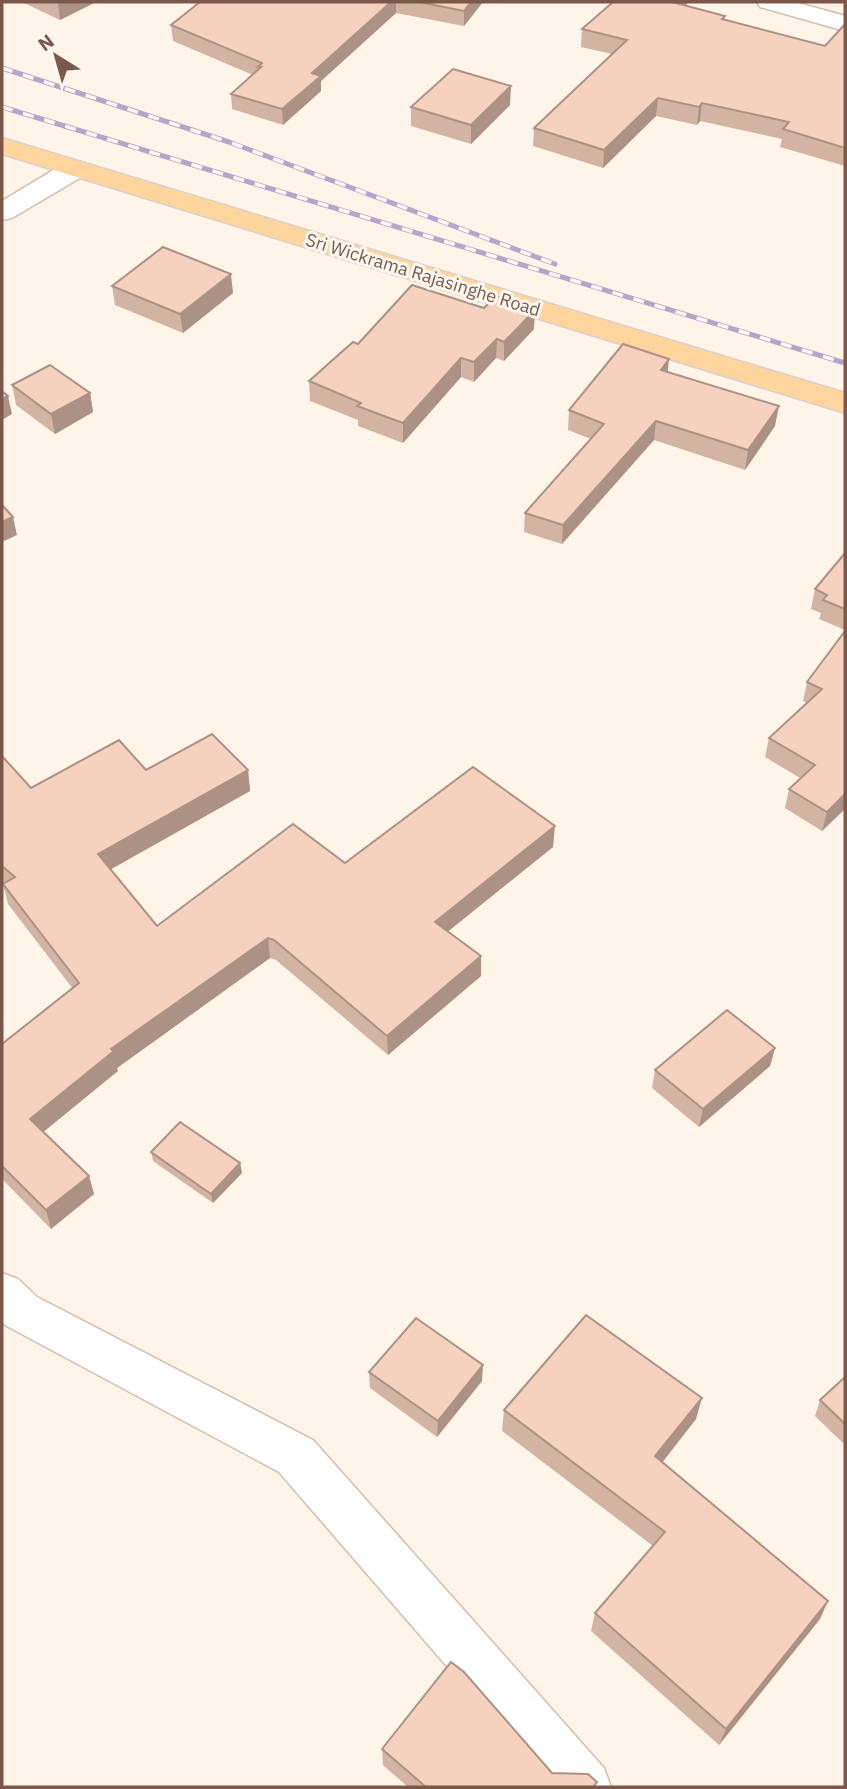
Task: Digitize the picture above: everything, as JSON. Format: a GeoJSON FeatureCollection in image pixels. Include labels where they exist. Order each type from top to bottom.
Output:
{"type":"FeatureCollection","features":[{"type":"Feature","properties":{"kind":"main road","name":"Sri Wickrama Rajasinghe Road"},"geometry":{"type":"LineString","coordinates":[[2,146],[845,403]]}},
{"type":"Feature","properties":{"kind":"street"},"geometry":{"type":"LineString","coordinates":[[769,2],[845,24]]}},
{"type":"Feature","properties":{"kind":"street"},"geometry":{"type":"LineString","coordinates":[[2,212],[75,169]]}},
{"type":"Feature","properties":{"kind":"street"},"geometry":{"type":"LineString","coordinates":[[2,1293],[21,1311],[296,1456],[585,1787]]}},
{"type":"Feature","properties":{"kind":"building"},"geometry":{"type":"Polygon","coordinates":[[[200,2],[391,2],[312,73],[321,76],[282,109],[231,94],[261,67],[258,67],[262,63],[171,25],[200,2]]]}},
{"type":"Feature","properties":{"kind":"building"},"geometry":{"type":"Polygon","coordinates":[[[419,2],[471,2],[464,11],[419,2]]]}},
{"type":"Feature","properties":{"kind":"building"},"geometry":{"type":"Polygon","coordinates":[[[613,2],[672,2],[725,16],[722,19],[825,46],[845,24],[845,148],[783,129],[789,122],[702,103],[699,107],[658,98],[604,150],[534,128],[627,40],[582,29],[613,2]]]}},
{"type":"Feature","properties":{"kind":"building"},"geometry":{"type":"Polygon","coordinates":[[[453,69],[511,86],[471,125],[411,107],[453,69]]]}},
{"type":"Feature","properties":{"kind":"building"},"geometry":{"type":"Polygon","coordinates":[[[163,247],[231,274],[180,314],[112,286],[163,247]]]}},
{"type":"Feature","properties":{"kind":"building"},"geometry":{"type":"Polygon","coordinates":[[[412,285],[484,308],[496,296],[535,310],[504,342],[497,339],[474,362],[461,358],[403,423],[357,406],[361,403],[309,381],[353,342],[358,344],[412,285]]]}},
{"type":"Feature","properties":{"kind":"building"},"geometry":{"type":"Polygon","coordinates":[[[623,344],[669,359],[661,370],[779,406],[748,450],[656,421],[563,525],[525,513],[604,424],[569,410],[623,344]]]}},
{"type":"Feature","properties":{"kind":"building"},"geometry":{"type":"Polygon","coordinates":[[[50,365],[90,393],[51,414],[12,385],[50,365]]]}},
{"type":"Feature","properties":{"kind":"building"},"geometry":{"type":"Polygon","coordinates":[[[2,505],[13,517],[2,522],[2,505]]]}},
{"type":"Feature","properties":{"kind":"building"},"geometry":{"type":"Polygon","coordinates":[[[845,553],[845,609],[823,600],[827,595],[815,589],[845,553]]]}},
{"type":"Feature","properties":{"kind":"building"},"geometry":{"type":"Polygon","coordinates":[[[845,631],[845,794],[827,812],[789,789],[815,765],[769,738],[822,689],[807,682],[845,631]]]}},
{"type":"Feature","properties":{"kind":"building"},"geometry":{"type":"Polygon","coordinates":[[[212,734],[248,770],[98,854],[157,926],[293,824],[345,863],[473,767],[555,826],[435,922],[481,956],[387,1036],[274,940],[268,938],[111,1049],[114,1051],[30,1119],[89,1176],[46,1210],[2,1166],[2,1044],[79,983],[3,884],[15,877],[2,866],[2,756],[31,788],[119,740],[146,770],[212,734]]]}},
{"type":"Feature","properties":{"kind":"building"},"geometry":{"type":"Polygon","coordinates":[[[727,1010],[775,1048],[703,1109],[655,1070],[727,1010]]]}},
{"type":"Feature","properties":{"kind":"building"},"geometry":{"type":"Polygon","coordinates":[[[180,1122],[240,1163],[211,1194],[151,1152],[180,1122]]]}},
{"type":"Feature","properties":{"kind":"building"},"geometry":{"type":"Polygon","coordinates":[[[586,1315],[702,1398],[655,1456],[828,1601],[726,1729],[595,1613],[665,1532],[504,1410],[586,1315]]]}},
{"type":"Feature","properties":{"kind":"building"},"geometry":{"type":"Polygon","coordinates":[[[416,1318],[483,1365],[438,1421],[369,1372],[416,1318]]]}},
{"type":"Feature","properties":{"kind":"building"},"geometry":{"type":"Polygon","coordinates":[[[845,1377],[845,1424],[820,1400],[845,1377]]]}},
{"type":"Feature","properties":{"kind":"building"},"geometry":{"type":"Polygon","coordinates":[[[451,1662],[464,1672],[552,1773],[588,1774],[597,1782],[593,1787],[426,1787],[382,1749],[451,1662]]]}},
{"type":"Feature","properties":{"kind":"railway"},"geometry":{"type":"LineString","coordinates":[[2,68],[229,142],[555,264]]}},
{"type":"Feature","properties":{"kind":"railway"},"geometry":{"type":"LineString","coordinates":[[2,107],[845,363]]}}]}
